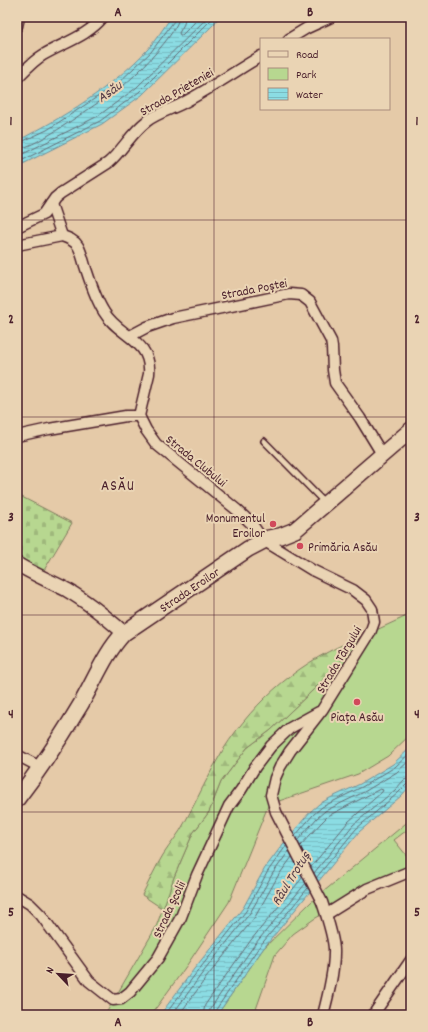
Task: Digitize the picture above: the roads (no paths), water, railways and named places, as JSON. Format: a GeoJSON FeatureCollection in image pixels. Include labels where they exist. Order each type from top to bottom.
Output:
{"type":"FeatureCollection","features":[{"type":"Feature","properties":{"kind":"main road","name":"Strada Eroilor"},"geometry":{"type":"LineString","coordinates":[[17,799],[73,716],[113,646],[124,633],[248,549],[263,540],[280,536],[295,530],[411,430]]}},
{"type":"Feature","properties":{"kind":"street"},"geometry":{"type":"LineString","coordinates":[[17,26],[19,17]]}},
{"type":"Feature","properties":{"kind":"street"},"geometry":{"type":"LineString","coordinates":[[17,78],[35,61],[75,39],[91,28],[103,17]]}},
{"type":"Feature","properties":{"kind":"street"},"geometry":{"type":"LineString","coordinates":[[291,38],[307,28],[331,17]]}},
{"type":"Feature","properties":{"kind":"street","name":"Strada Prieteniei"},"geometry":{"type":"LineString","coordinates":[[17,228],[44,214],[55,198],[61,193],[108,163],[115,157],[130,137],[147,121],[185,102],[260,57]]}},
{"type":"Feature","properties":{"kind":"street"},"geometry":{"type":"LineString","coordinates":[[51,204],[62,236]]}},
{"type":"Feature","properties":{"kind":"street"},"geometry":{"type":"LineString","coordinates":[[17,245],[62,236],[73,241],[79,248],[91,283],[104,313],[115,325],[130,336],[147,356],[150,367],[139,416],[126,416],[17,436]]}},
{"type":"Feature","properties":{"kind":"street","name":"Strada Poștei"},"geometry":{"type":"LineString","coordinates":[[130,336],[160,322],[186,315],[289,294],[301,295],[310,302],[330,341],[332,347],[335,383],[360,418],[382,454]]}},
{"type":"Feature","properties":{"kind":"street","name":"Strada Clubului"},"geometry":{"type":"LineString","coordinates":[[139,416],[146,430],[156,444],[237,510],[251,524],[263,540]]}},
{"type":"Feature","properties":{"kind":"street","name":"Strada Târgului"},"geometry":{"type":"LineString","coordinates":[[263,540],[312,570],[353,590],[366,600],[372,609],[374,622],[370,633],[322,710],[280,766],[275,778],[271,795],[276,812],[327,914],[334,952],[330,982],[323,1015]]}},
{"type":"Feature","properties":{"kind":"street"},"geometry":{"type":"LineString","coordinates":[[17,564],[68,591],[106,617],[124,633]]}},
{"type":"Feature","properties":{"kind":"street","name":"Strada Școlii"},"geometry":{"type":"LineString","coordinates":[[17,896],[30,904],[41,915],[89,981],[113,1000],[120,999],[130,992],[158,958],[181,917],[197,875],[229,806],[255,767],[271,746],[290,728],[322,710]]}},
{"type":"Feature","properties":{"kind":"street"},"geometry":{"type":"LineString","coordinates":[[17,755],[40,767]]}},
{"type":"Feature","properties":{"kind":"street"},"geometry":{"type":"LineString","coordinates":[[327,914],[367,889],[411,871]]}},
{"type":"Feature","properties":{"kind":"street"},"geometry":{"type":"LineString","coordinates":[[373,1015],[411,960]]}},
{"type":"Feature","properties":{"kind":"lane"},"geometry":{"type":"LineString","coordinates":[[264,441],[326,504]]}},
{"type":"Feature","properties":{"kind":"water","name":"Asău"},"geometry":{"type":"Polygon","coordinates":[[[171,17],[219,17],[214,24],[142,95],[102,124],[17,167],[17,141],[69,112],[103,89],[148,49],[171,17]]]}},
{"type":"Feature","properties":{"kind":"water","name":"Râul Trotuș"},"geometry":{"type":"Polygon","coordinates":[[[411,747],[411,785],[401,796],[359,832],[263,949],[217,1015],[160,1015],[194,969],[243,908],[265,868],[310,812],[319,804],[360,784],[393,764],[411,747]]]}},
{"type":"Feature","properties":{"kind":"place","name":"Monumentul Eroilor"},"geometry":{"type":"Point","coordinates":[273,524]}},
{"type":"Feature","properties":{"kind":"place","name":"Primăria Asău"},"geometry":{"type":"Point","coordinates":[300,546]}},
{"type":"Feature","properties":{"kind":"place","name":"Piața Asău"},"geometry":{"type":"Point","coordinates":[357,702]}},
{"type":"Feature","properties":{"kind":"district","name":"ASĂU"},"geometry":{"type":"Point","coordinates":[118,485]}}]}
